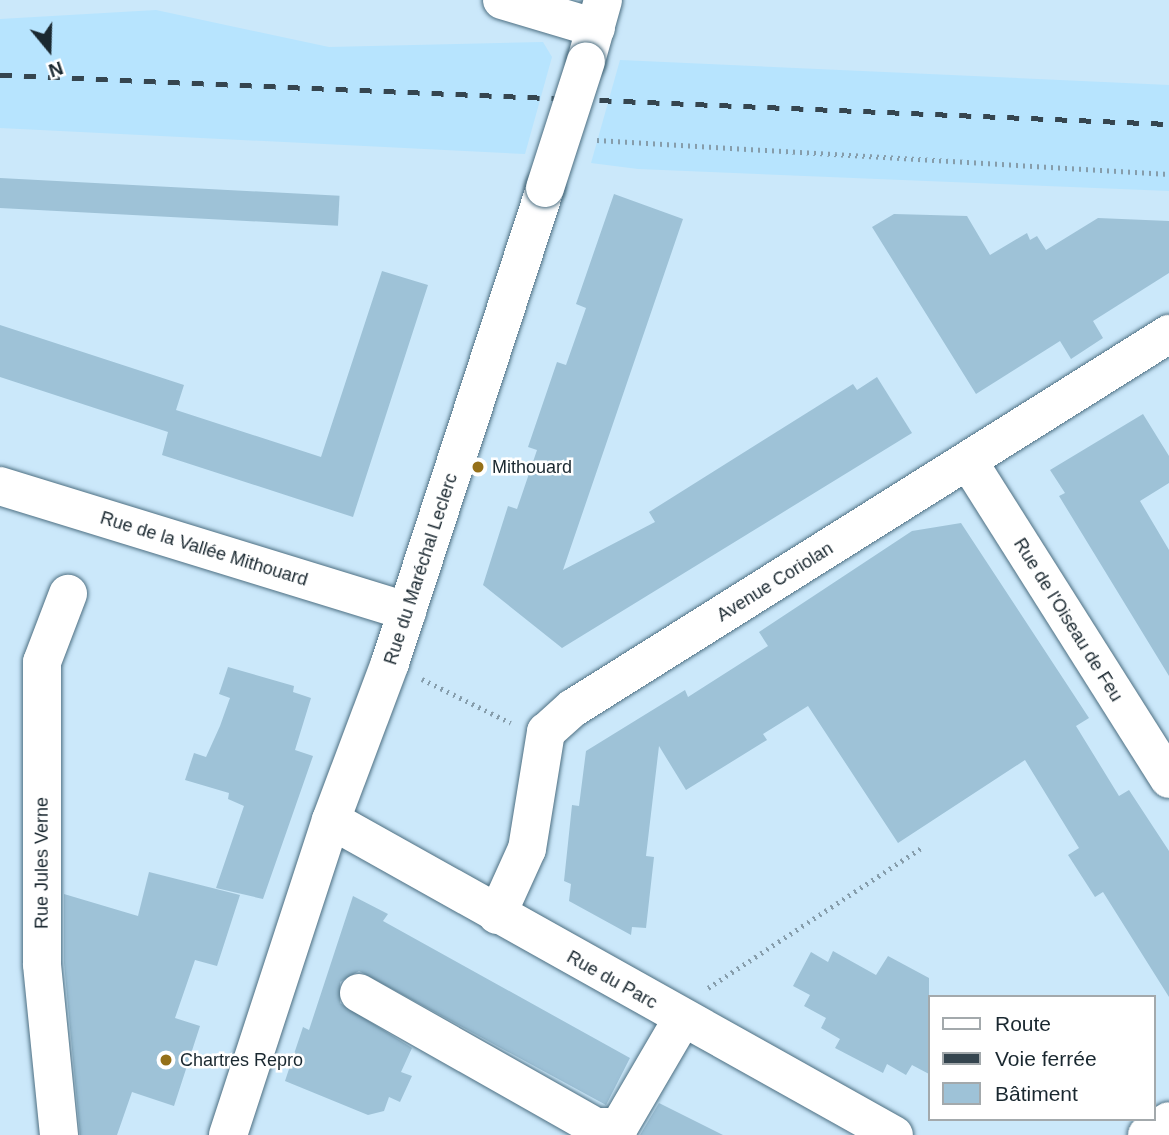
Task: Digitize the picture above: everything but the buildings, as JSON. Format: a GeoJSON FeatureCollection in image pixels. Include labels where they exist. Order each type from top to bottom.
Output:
{"type":"FeatureCollection","features":[{"type":"Feature","properties":{"kind":"street"},"geometry":{"type":"LineString","coordinates":[[502,0],[595,29]]}},
{"type":"Feature","properties":{"kind":"street","name":"Rue du Maréchal Leclerc"},"geometry":{"type":"LineString","coordinates":[[228,1135],[331,820],[390,663],[595,29]]}},
{"type":"Feature","properties":{"kind":"street","name":"Avenue Coriolan"},"geometry":{"type":"LineString","coordinates":[[546,732],[573,708],[1169,334]]}},
{"type":"Feature","properties":{"kind":"street","name":"Rue de l'Oiseau de Feu"},"geometry":{"type":"LineString","coordinates":[[968,461],[1169,779]]}},
{"type":"Feature","properties":{"kind":"street","name":"Rue de la Vallée Mithouard"},"geometry":{"type":"LineString","coordinates":[[0,486],[407,611]]}},
{"type":"Feature","properties":{"kind":"street","name":"Rue Jules Verne"},"geometry":{"type":"LineString","coordinates":[[59,1135],[42,964],[42,662],[68,594]]}},
{"type":"Feature","properties":{"kind":"street"},"geometry":{"type":"LineString","coordinates":[[497,915],[527,849],[546,732]]}},
{"type":"Feature","properties":{"kind":"street","name":"Rue du Parc"},"geometry":{"type":"LineString","coordinates":[[331,820],[682,1019],[894,1135]]}},
{"type":"Feature","properties":{"kind":"street"},"geometry":{"type":"LineString","coordinates":[[359,993],[596,1127],[619,1126],[682,1019]]}},
{"type":"Feature","properties":{"kind":"street"},"geometry":{"type":"LineString","coordinates":[[1147,1135],[1169,1121]]}},
{"type":"Feature","properties":{"kind":"path"},"geometry":{"type":"LineString","coordinates":[[629,142],[1169,174]]}},
{"type":"Feature","properties":{"kind":"path"},"geometry":{"type":"LineString","coordinates":[[390,663],[518,727],[546,732]]}},
{"type":"Feature","properties":{"kind":"path"},"geometry":{"type":"LineString","coordinates":[[682,1019],[710,985],[923,847]]}},
{"type":"Feature","properties":{"kind":"shaded area"},"geometry":{"type":"Polygon","coordinates":[[[156,10],[329,47],[543,42],[552,57],[525,154],[0,128],[0,19],[156,10]]]}},
{"type":"Feature","properties":{"kind":"shaded area"},"geometry":{"type":"Polygon","coordinates":[[[620,60],[1169,85],[1169,191],[638,169],[591,163],[620,60]]]}},
{"type":"Feature","properties":{"kind":"railway"},"geometry":{"type":"LineString","coordinates":[[0,75],[1169,124]]}},
{"type":"Feature","properties":{"kind":"place","name":"Mithouard"},"geometry":{"type":"Point","coordinates":[478,467]}},
{"type":"Feature","properties":{"kind":"place","name":"Chartres Repro"},"geometry":{"type":"Point","coordinates":[166,1060]}}]}
